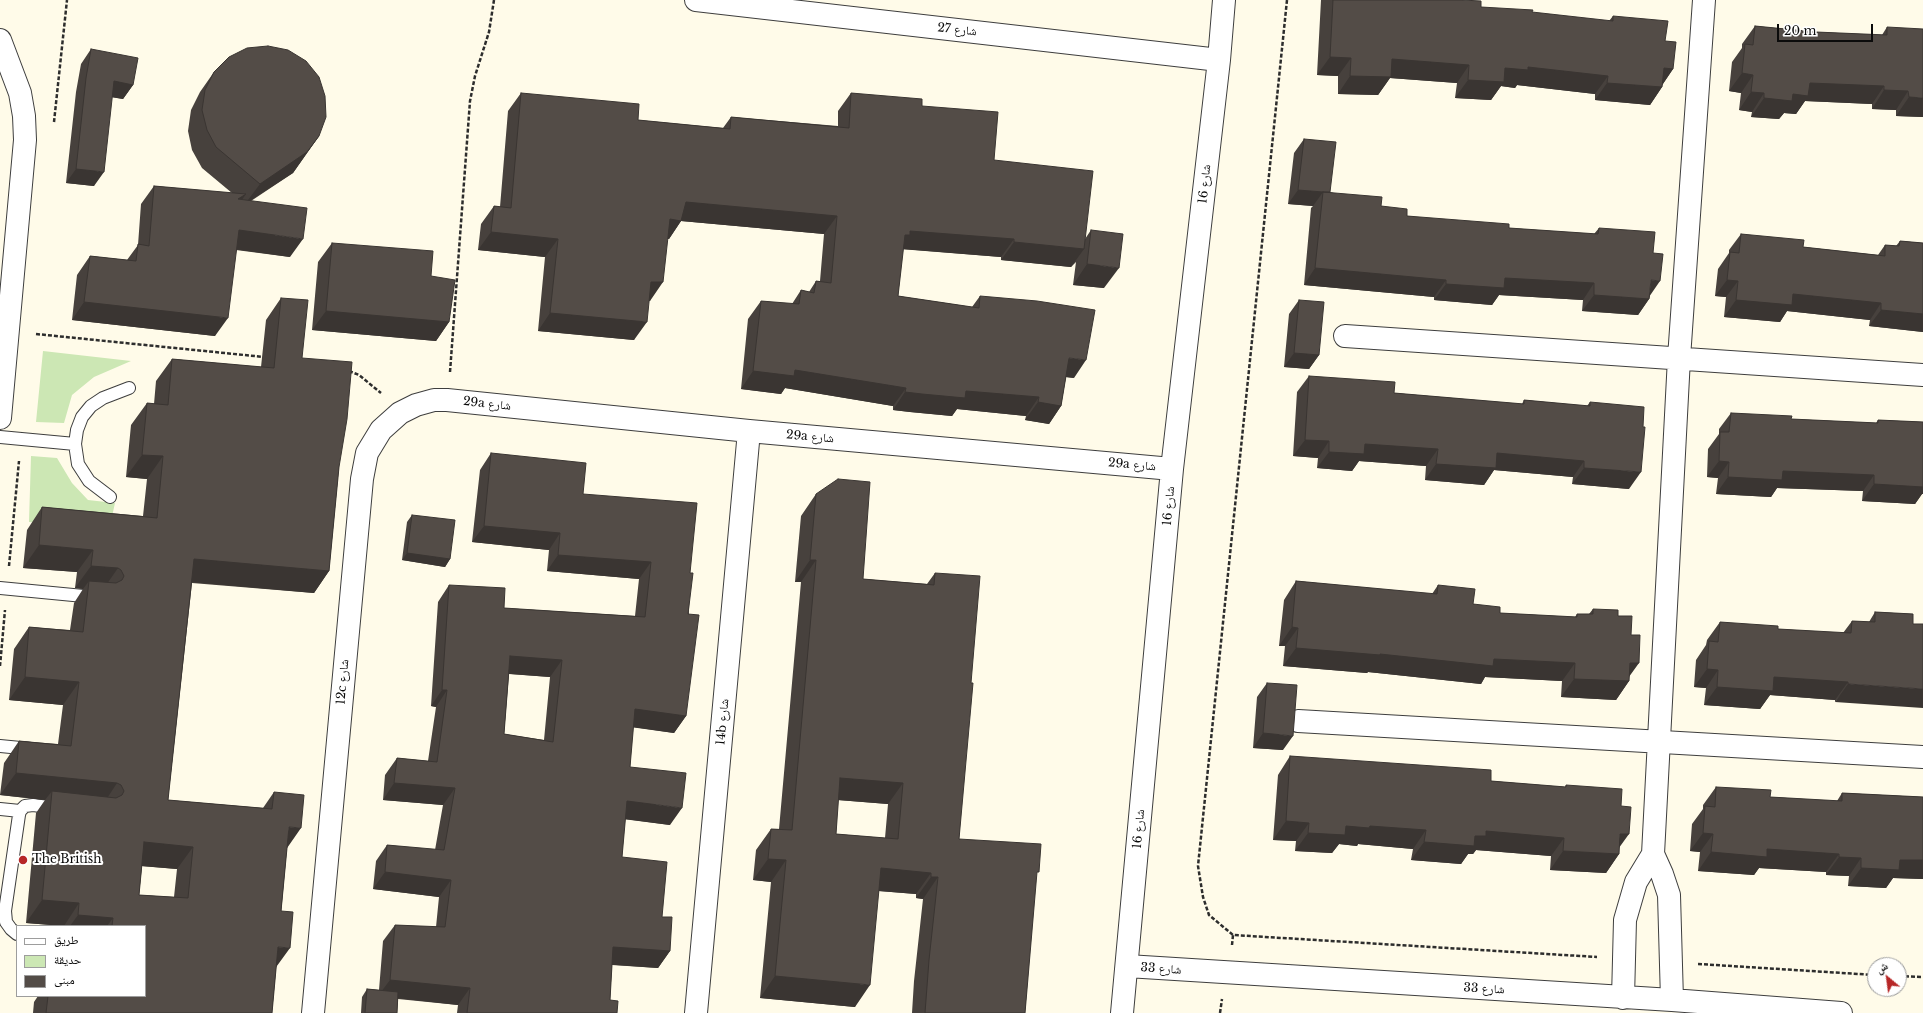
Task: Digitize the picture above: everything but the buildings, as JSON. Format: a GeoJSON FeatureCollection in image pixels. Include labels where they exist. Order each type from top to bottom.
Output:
{"type":"FeatureCollection","features":[{"type":"Feature","properties":{"kind":"street","name":"شارع 27"},"geometry":{"type":"LineString","coordinates":[[696,0],[1219,60]]}},
{"type":"Feature","properties":{"kind":"street","name":"شارع 16"},"geometry":{"type":"LineString","coordinates":[[1122,1013],[1172,469],[1219,60],[1224,0]]}},
{"type":"Feature","properties":{"kind":"street"},"geometry":{"type":"LineString","coordinates":[[1672,1000],[1669,895],[1653,854],[1679,358],[1704,0]]}},
{"type":"Feature","properties":{"kind":"street"},"geometry":{"type":"LineString","coordinates":[[0,40],[20,93],[24,116],[25,140],[0,418]]}},
{"type":"Feature","properties":{"kind":"street"},"geometry":{"type":"LineString","coordinates":[[1345,336],[1923,375]]}},
{"type":"Feature","properties":{"kind":"street","name":"12c شارع"},"geometry":{"type":"LineString","coordinates":[[313,1013],[362,479],[367,453],[381,430],[400,413],[416,404],[434,400],[448,400]]}},
{"type":"Feature","properties":{"kind":"street","name":"29a شارع"},"geometry":{"type":"LineString","coordinates":[[448,400],[749,431],[1172,469]]}},
{"type":"Feature","properties":{"kind":"street","name":"14b شارع"},"geometry":{"type":"LineString","coordinates":[[696,1013],[749,431]]}},
{"type":"Feature","properties":{"kind":"street"},"geometry":{"type":"LineString","coordinates":[[1298,721],[1923,757]]}},
{"type":"Feature","properties":{"kind":"street"},"geometry":{"type":"LineString","coordinates":[[1623,998],[1625,920],[1630,897],[1644,868],[1653,854]]}},
{"type":"Feature","properties":{"kind":"street","name":"شارع 33"},"geometry":{"type":"LineString","coordinates":[[1127,966],[1672,1000],[1841,1013]]}},
{"type":"Feature","properties":{"kind":"lane"},"geometry":{"type":"LineString","coordinates":[[110,497],[89,481],[83,473],[76,454],[75,444],[77,430],[82,417],[91,406],[103,398],[129,388]]}},
{"type":"Feature","properties":{"kind":"lane"},"geometry":{"type":"LineString","coordinates":[[0,437],[75,444]]}},
{"type":"Feature","properties":{"kind":"lane"},"geometry":{"type":"LineString","coordinates":[[0,588],[101,598]]}},
{"type":"Feature","properties":{"kind":"lane"},"geometry":{"type":"LineString","coordinates":[[0,746],[46,750]]}},
{"type":"Feature","properties":{"kind":"lane"},"geometry":{"type":"LineString","coordinates":[[16,933],[3,921],[20,811],[26,806],[33,805],[71,809]]}},
{"type":"Feature","properties":{"kind":"lane"},"geometry":{"type":"LineString","coordinates":[[0,809],[20,811]]}},
{"type":"Feature","properties":{"kind":"path"},"geometry":{"type":"LineString","coordinates":[[448,400],[470,101],[475,76],[489,32],[494,0]]}},
{"type":"Feature","properties":{"kind":"path"},"geometry":{"type":"LineString","coordinates":[[1287,0],[1198,866],[1203,897],[1209,915],[1234,935],[1623,958]]}},
{"type":"Feature","properties":{"kind":"path"},"geometry":{"type":"LineString","coordinates":[[32,334],[267,357]]}},
{"type":"Feature","properties":{"kind":"path"},"geometry":{"type":"LineString","coordinates":[[347,370],[359,375],[375,387],[400,413]]}},
{"type":"Feature","properties":{"kind":"path"},"geometry":{"type":"LineString","coordinates":[[1671,962],[1867,974]]}},
{"type":"Feature","properties":{"kind":"path"},"geometry":{"type":"LineString","coordinates":[[1907,977],[1923,978]]}},
{"type":"Feature","properties":{"kind":"green space"},"geometry":{"type":"Polygon","coordinates":[[[43,351],[131,361],[94,377],[72,395],[64,423],[36,422],[43,351]]]}},
{"type":"Feature","properties":{"kind":"green space"},"geometry":{"type":"Polygon","coordinates":[[[31,456],[57,458],[72,483],[88,500],[115,503],[109,530],[29,522],[31,456]]]}},
{"type":"Feature","properties":{"kind":"place","name":"The British"},"geometry":{"type":"Point","coordinates":[23,860]}}]}
